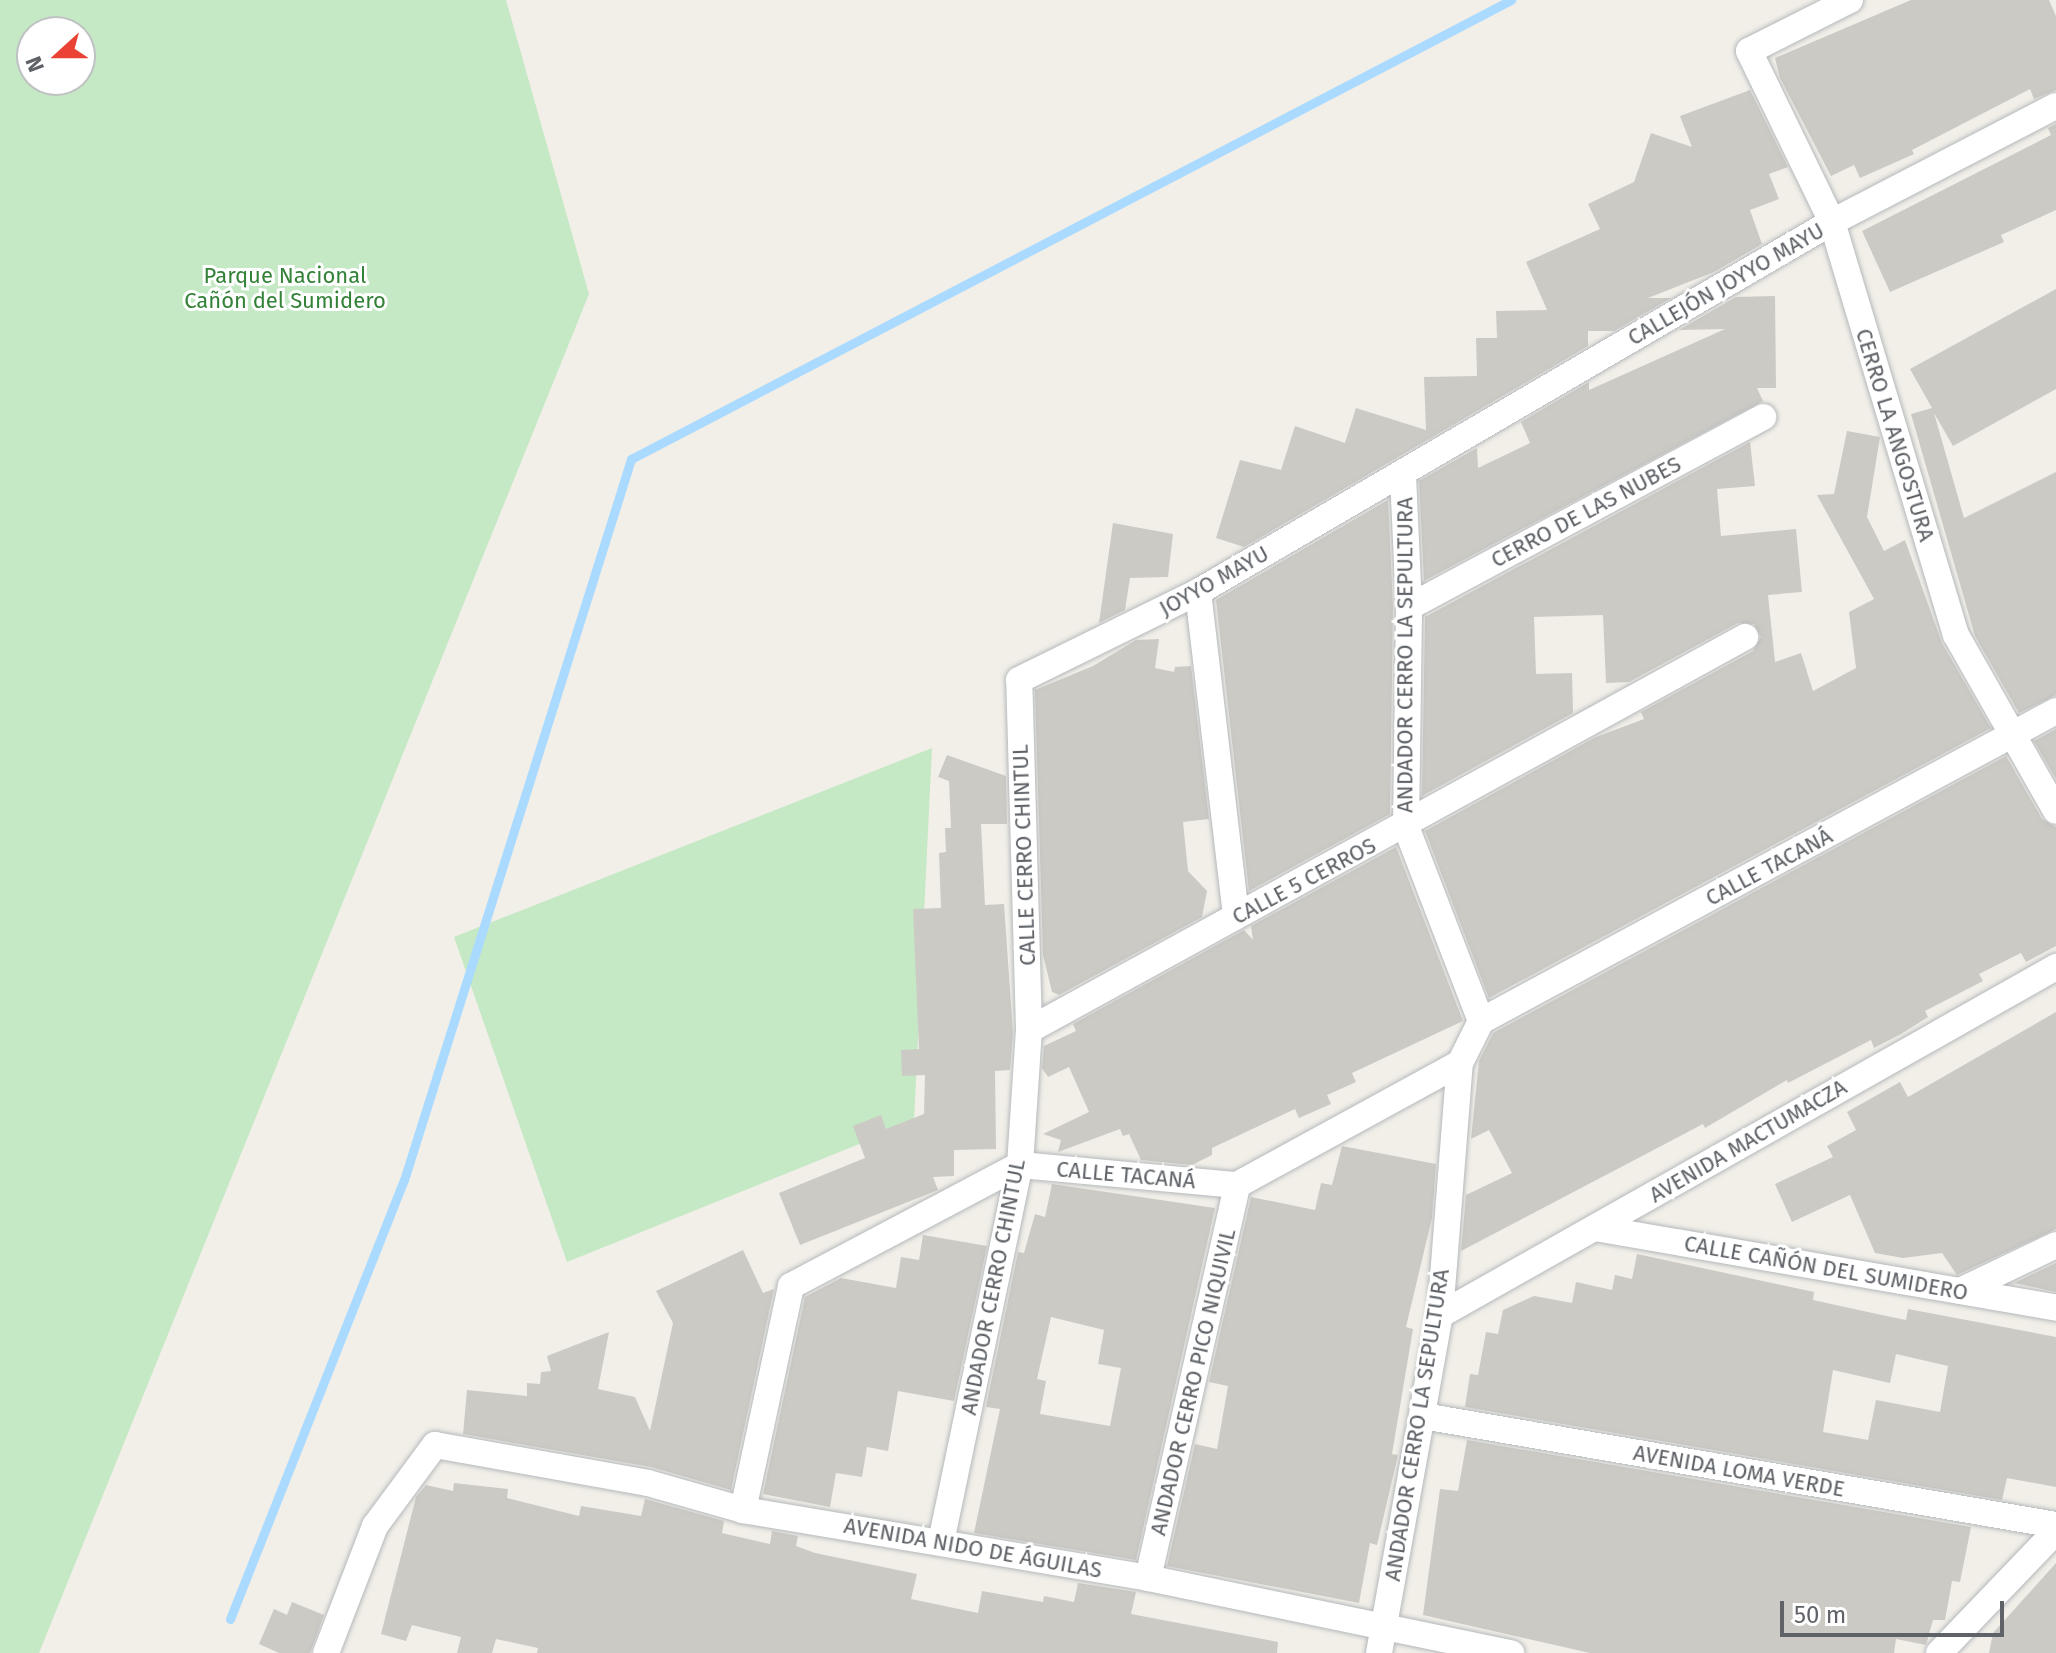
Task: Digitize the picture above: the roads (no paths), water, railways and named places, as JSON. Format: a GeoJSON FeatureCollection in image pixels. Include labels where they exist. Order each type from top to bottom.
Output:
{"type":"FeatureCollection","features":[{"type":"Feature","properties":{"kind":"street","name":"CERRO LA ANGOSTURA"},"geometry":{"type":"LineString","coordinates":[[1850,0],[1749,51],[1832,222],[1956,635],[2010,737],[2056,811]]}},
{"type":"Feature","properties":{"kind":"street","name":"CALLEJÓN JOYYO MAYU"},"geometry":{"type":"LineString","coordinates":[[1403,474],[1832,222],[2056,106]]}},
{"type":"Feature","properties":{"kind":"street","name":"CERRO DE LAS NUBES"},"geometry":{"type":"LineString","coordinates":[[1409,607],[1763,417]]}},
{"type":"Feature","properties":{"kind":"street","name":"JOYYO MAYU"},"geometry":{"type":"LineString","coordinates":[[1019,680],[1198,592],[1403,474]]}},
{"type":"Feature","properties":{"kind":"street","name":"ANDADOR CERRO LA SEPULTURA"},"geometry":{"type":"LineString","coordinates":[[1381,1640],[1440,1315],[1460,1063],[1481,1021],[1406,827],[1409,607],[1403,474]]}},
{"type":"Feature","properties":{"kind":"street"},"geometry":{"type":"LineString","coordinates":[[1198,592],[1236,916]]}},
{"type":"Feature","properties":{"kind":"street","name":"CALLE 5 CERROS"},"geometry":{"type":"LineString","coordinates":[[1029,1030],[1406,827],[1745,637]]}},
{"type":"Feature","properties":{"kind":"street","name":"CALLE CERRO CHINTUL"},"geometry":{"type":"LineString","coordinates":[[1019,680],[1029,1030]]}},
{"type":"Feature","properties":{"kind":"street","name":"CALLE TACANÁ"},"geometry":{"type":"LineString","coordinates":[[1481,1021],[2056,711]]}},
{"type":"Feature","properties":{"kind":"street","name":"AVENIDA MACTUMACZA"},"geometry":{"type":"LineString","coordinates":[[1440,1315],[2056,967]]}},
{"type":"Feature","properties":{"kind":"street","name":"ANDADOR CERRO CHINTUL"},"geometry":{"type":"LineString","coordinates":[[941,1542],[1020,1165],[1029,1030]]}},
{"type":"Feature","properties":{"kind":"street"},"geometry":{"type":"LineString","coordinates":[[1237,1185],[1460,1063]]}},
{"type":"Feature","properties":{"kind":"street","name":"CALLE TACANÁ"},"geometry":{"type":"LineString","coordinates":[[1020,1165],[1237,1185]]}},
{"type":"Feature","properties":{"kind":"street"},"geometry":{"type":"LineString","coordinates":[[743,1510],[791,1286],[1020,1165]]}},
{"type":"Feature","properties":{"kind":"street","name":"ANDADOR CERRO PICO NIQUIVIL"},"geometry":{"type":"LineString","coordinates":[[1148,1578],[1237,1185]]}},
{"type":"Feature","properties":{"kind":"street","name":"CALLE CAÑÓN DEL SUMIDERO"},"geometry":{"type":"LineString","coordinates":[[1595,1228],[2056,1308]]}},
{"type":"Feature","properties":{"kind":"street"},"geometry":{"type":"LineString","coordinates":[[1960,1291],[2056,1245]]}},
{"type":"Feature","properties":{"kind":"street","name":"AVENIDA LOMA VERDE"},"geometry":{"type":"LineString","coordinates":[[1423,1416],[2056,1528]]}},
{"type":"Feature","properties":{"kind":"street","name":"AVENIDA NIDO DE ÁGUILAS"},"geometry":{"type":"LineString","coordinates":[[326,1653],[375,1526],[435,1445],[648,1483],[743,1510],[1148,1578],[1381,1640],[1511,1653]]}},
{"type":"Feature","properties":{"kind":"street"},"geometry":{"type":"LineString","coordinates":[[1939,1653],[2056,1528]]}},
{"type":"Feature","properties":{"kind":"waterway"},"geometry":{"type":"LineString","coordinates":[[230,1619],[404,1180],[631,459],[1511,0]]}},
{"type":"Feature","properties":{"kind":"park label","name":"Parque Nacional Cañón del Sumidero"},"geometry":{"type":"Point","coordinates":[285,288]}}]}
